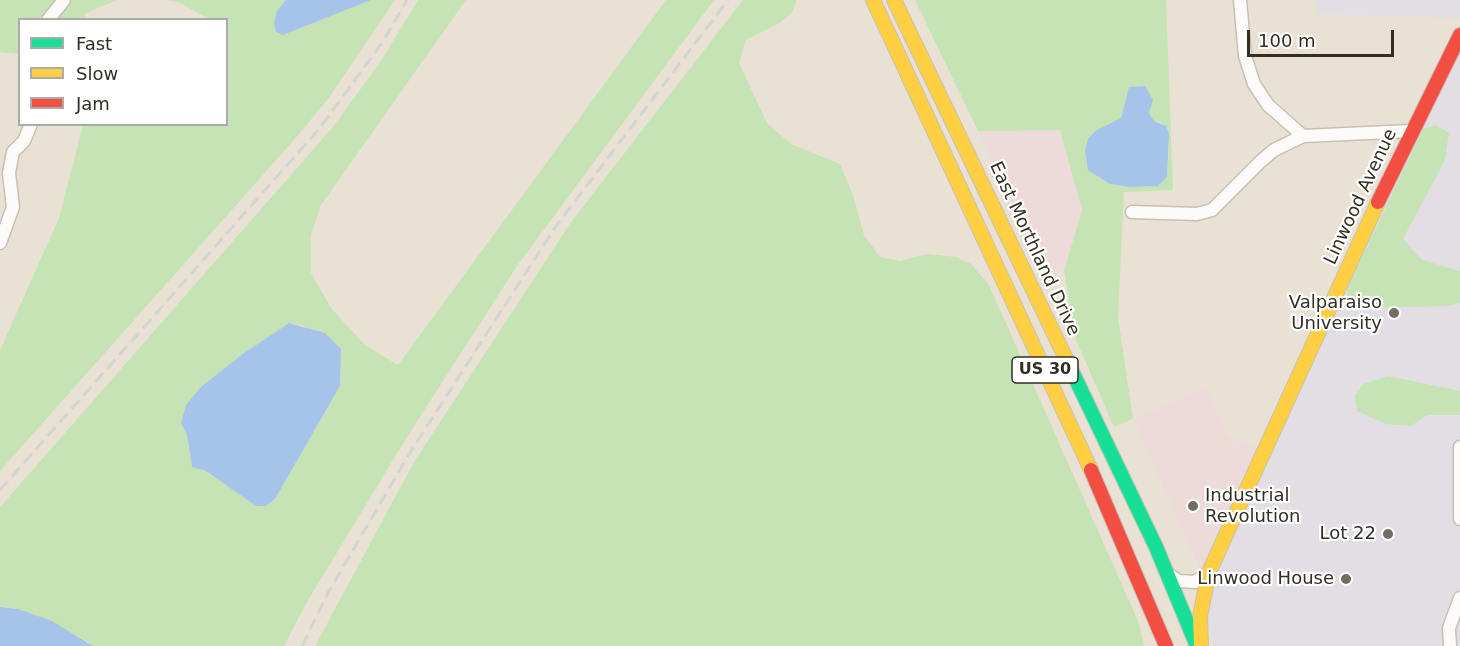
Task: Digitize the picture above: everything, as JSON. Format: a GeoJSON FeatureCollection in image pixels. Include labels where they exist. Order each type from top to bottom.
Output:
{"type":"FeatureCollection","features":[{"type":"Feature","properties":{"kind":"main road","name":"US 30"},"geometry":{"type":"LineString","coordinates":[[873,0],[1104,497],[1164,644]]}},
{"type":"Feature","properties":{"kind":"main road","name":"East Morthland Drive"},"geometry":{"type":"LineString","coordinates":[[894,0],[1168,574],[1199,646]]}},
{"type":"Feature","properties":{"kind":"main road","name":"Linwood Avenue"},"geometry":{"type":"LineString","coordinates":[[1199,646],[1200,616],[1209,572],[1411,131],[1460,35]]}},
{"type":"Feature","properties":{"kind":"street"},"geometry":{"type":"LineString","coordinates":[[50,18],[64,0]]}},
{"type":"Feature","properties":{"kind":"street"},"geometry":{"type":"LineString","coordinates":[[1240,0],[1245,56],[1254,84],[1268,105],[1303,136]]}},
{"type":"Feature","properties":{"kind":"street"},"geometry":{"type":"LineString","coordinates":[[0,243],[13,207],[9,173],[13,152],[24,141],[30,126]]}},
{"type":"Feature","properties":{"kind":"street"},"geometry":{"type":"LineString","coordinates":[[1132,212],[1197,214],[1212,210],[1274,150],[1303,136],[1411,131]]}},
{"type":"Feature","properties":{"kind":"street"},"geometry":{"type":"LineString","coordinates":[[0,153],[13,152]]}},
{"type":"Feature","properties":{"kind":"street"},"geometry":{"type":"LineString","coordinates":[[1460,447],[1460,519]]}},
{"type":"Feature","properties":{"kind":"street"},"geometry":{"type":"LineString","coordinates":[[1168,574],[1179,581],[1195,582],[1209,572]]}},
{"type":"Feature","properties":{"kind":"street"},"geometry":{"type":"LineString","coordinates":[[1450,646],[1449,628],[1460,598]]}},
{"type":"Feature","properties":{"kind":"shaded area"},"geometry":{"type":"Polygon","coordinates":[[[1316,0],[1460,0],[1460,18],[1316,14],[1316,0]]]}},
{"type":"Feature","properties":{"kind":"shaded area","name":"Valparaiso University"},"geometry":{"type":"Polygon","coordinates":[[[1460,35],[1460,646],[1215,646],[1205,610],[1209,572],[1460,35]]]}},
{"type":"Feature","properties":{"kind":"shaded area"},"geometry":{"type":"Polygon","coordinates":[[[1060,130],[1082,210],[1064,271],[1042,270],[978,131],[1060,130]]]}},
{"type":"Feature","properties":{"kind":"shaded area"},"geometry":{"type":"Polygon","coordinates":[[[1207,388],[1228,438],[1258,449],[1202,573],[1133,419],[1207,388]]]}},
{"type":"Feature","properties":{"kind":"green space"},"geometry":{"type":"Polygon","coordinates":[[[0,0],[117,0],[84,14],[86,18],[18,18],[18,54],[0,52],[0,0]]]}},
{"type":"Feature","properties":{"kind":"green space"},"geometry":{"type":"Polygon","coordinates":[[[164,0],[286,0],[277,11],[283,35],[371,0],[395,0],[328,99],[294,140],[0,471],[0,350],[59,218],[83,126],[228,126],[228,18],[207,18],[178,2],[164,0]]]}},
{"type":"Feature","properties":{"kind":"green space"},"geometry":{"type":"Polygon","coordinates":[[[418,0],[466,0],[321,205],[311,235],[311,273],[331,308],[365,345],[398,365],[666,0],[714,0],[517,266],[407,437],[307,602],[284,646],[93,646],[80,637],[18,609],[0,607],[0,507],[332,128],[381,61],[418,0]],[[289,323],[244,353],[187,435],[192,466],[206,471],[256,506],[275,499],[340,386],[341,349],[302,325],[289,323]]]}},
{"type":"Feature","properties":{"kind":"green space"},"geometry":{"type":"Polygon","coordinates":[[[743,0],[797,0],[791,14],[778,24],[746,40],[739,63],[767,123],[791,144],[840,164],[853,195],[864,235],[880,257],[900,261],[927,254],[956,257],[971,264],[989,285],[1139,623],[1144,646],[315,646],[414,462],[571,222],[743,0]]]}},
{"type":"Feature","properties":{"kind":"green space"},"geometry":{"type":"Polygon","coordinates":[[[915,0],[1166,0],[1173,190],[1124,192],[1118,317],[1133,419],[1114,427],[1076,340],[1064,271],[1082,210],[1060,130],[978,131],[915,0]],[[1127,93],[1121,118],[1095,131],[1110,184],[1129,187],[1158,186],[1167,177],[1169,145],[1161,122],[1154,121],[1149,113],[1127,93]]]}},
{"type":"Feature","properties":{"kind":"green space"},"geometry":{"type":"Polygon","coordinates":[[[1436,125],[1449,133],[1445,160],[1403,239],[1422,260],[1460,271],[1460,303],[1446,306],[1361,308],[1348,301],[1347,289],[1423,129],[1436,125]]]}},
{"type":"Feature","properties":{"kind":"green space"},"geometry":{"type":"Polygon","coordinates":[[[1388,376],[1460,391],[1460,415],[1427,415],[1411,426],[1386,424],[1357,411],[1355,396],[1363,384],[1388,376]]]}},
{"type":"Feature","properties":{"kind":"water"},"geometry":{"type":"Polygon","coordinates":[[[286,0],[371,0],[283,35],[276,32],[274,22],[277,11],[286,0]]]}},
{"type":"Feature","properties":{"kind":"water"},"geometry":{"type":"Polygon","coordinates":[[[1145,86],[1153,100],[1149,113],[1154,121],[1166,126],[1169,134],[1167,177],[1158,186],[1130,187],[1110,184],[1088,170],[1085,150],[1088,139],[1095,131],[1121,118],[1129,87],[1145,86]]]}},
{"type":"Feature","properties":{"kind":"water"},"geometry":{"type":"Polygon","coordinates":[[[289,323],[325,333],[341,349],[340,386],[275,499],[266,506],[256,506],[206,471],[192,467],[187,435],[181,423],[186,405],[201,387],[244,353],[289,323]]]}},
{"type":"Feature","properties":{"kind":"water"},"geometry":{"type":"Polygon","coordinates":[[[0,607],[18,609],[52,621],[93,646],[0,646],[0,607]]]}},
{"type":"Feature","properties":{"kind":"railway"},"geometry":{"type":"LineString","coordinates":[[0,490],[319,129],[382,43],[407,0]]}},
{"type":"Feature","properties":{"kind":"railway"},"geometry":{"type":"LineString","coordinates":[[302,646],[329,591],[411,451],[556,226],[728,0]]}},
{"type":"Feature","properties":{"kind":"traffic: fast"},"geometry":{"type":"LineString","coordinates":[[1068,363],[1156,547],[1197,646]]}},
{"type":"Feature","properties":{"kind":"traffic: slow"},"geometry":{"type":"LineString","coordinates":[[873,0],[1091,470]]}},
{"type":"Feature","properties":{"kind":"traffic: slow"},"geometry":{"type":"LineString","coordinates":[[894,0],[1068,363]]}},
{"type":"Feature","properties":{"kind":"traffic: slow"},"geometry":{"type":"LineString","coordinates":[[1201,646],[1200,616],[1209,572],[1378,202]]}},
{"type":"Feature","properties":{"kind":"traffic: jam"},"geometry":{"type":"LineString","coordinates":[[1378,202],[1460,35]]}},
{"type":"Feature","properties":{"kind":"traffic: jam"},"geometry":{"type":"LineString","coordinates":[[1091,470],[1166,646]]}},
{"type":"Feature","properties":{"kind":"place","name":"Valparaiso University"},"geometry":{"type":"Point","coordinates":[1394,313]}},
{"type":"Feature","properties":{"kind":"place","name":"Industrial Revolution"},"geometry":{"type":"Point","coordinates":[1193,506]}},
{"type":"Feature","properties":{"kind":"place","name":"Lot 22"},"geometry":{"type":"Point","coordinates":[1388,534]}},
{"type":"Feature","properties":{"kind":"place","name":"Linwood House"},"geometry":{"type":"Point","coordinates":[1346,579]}}]}
